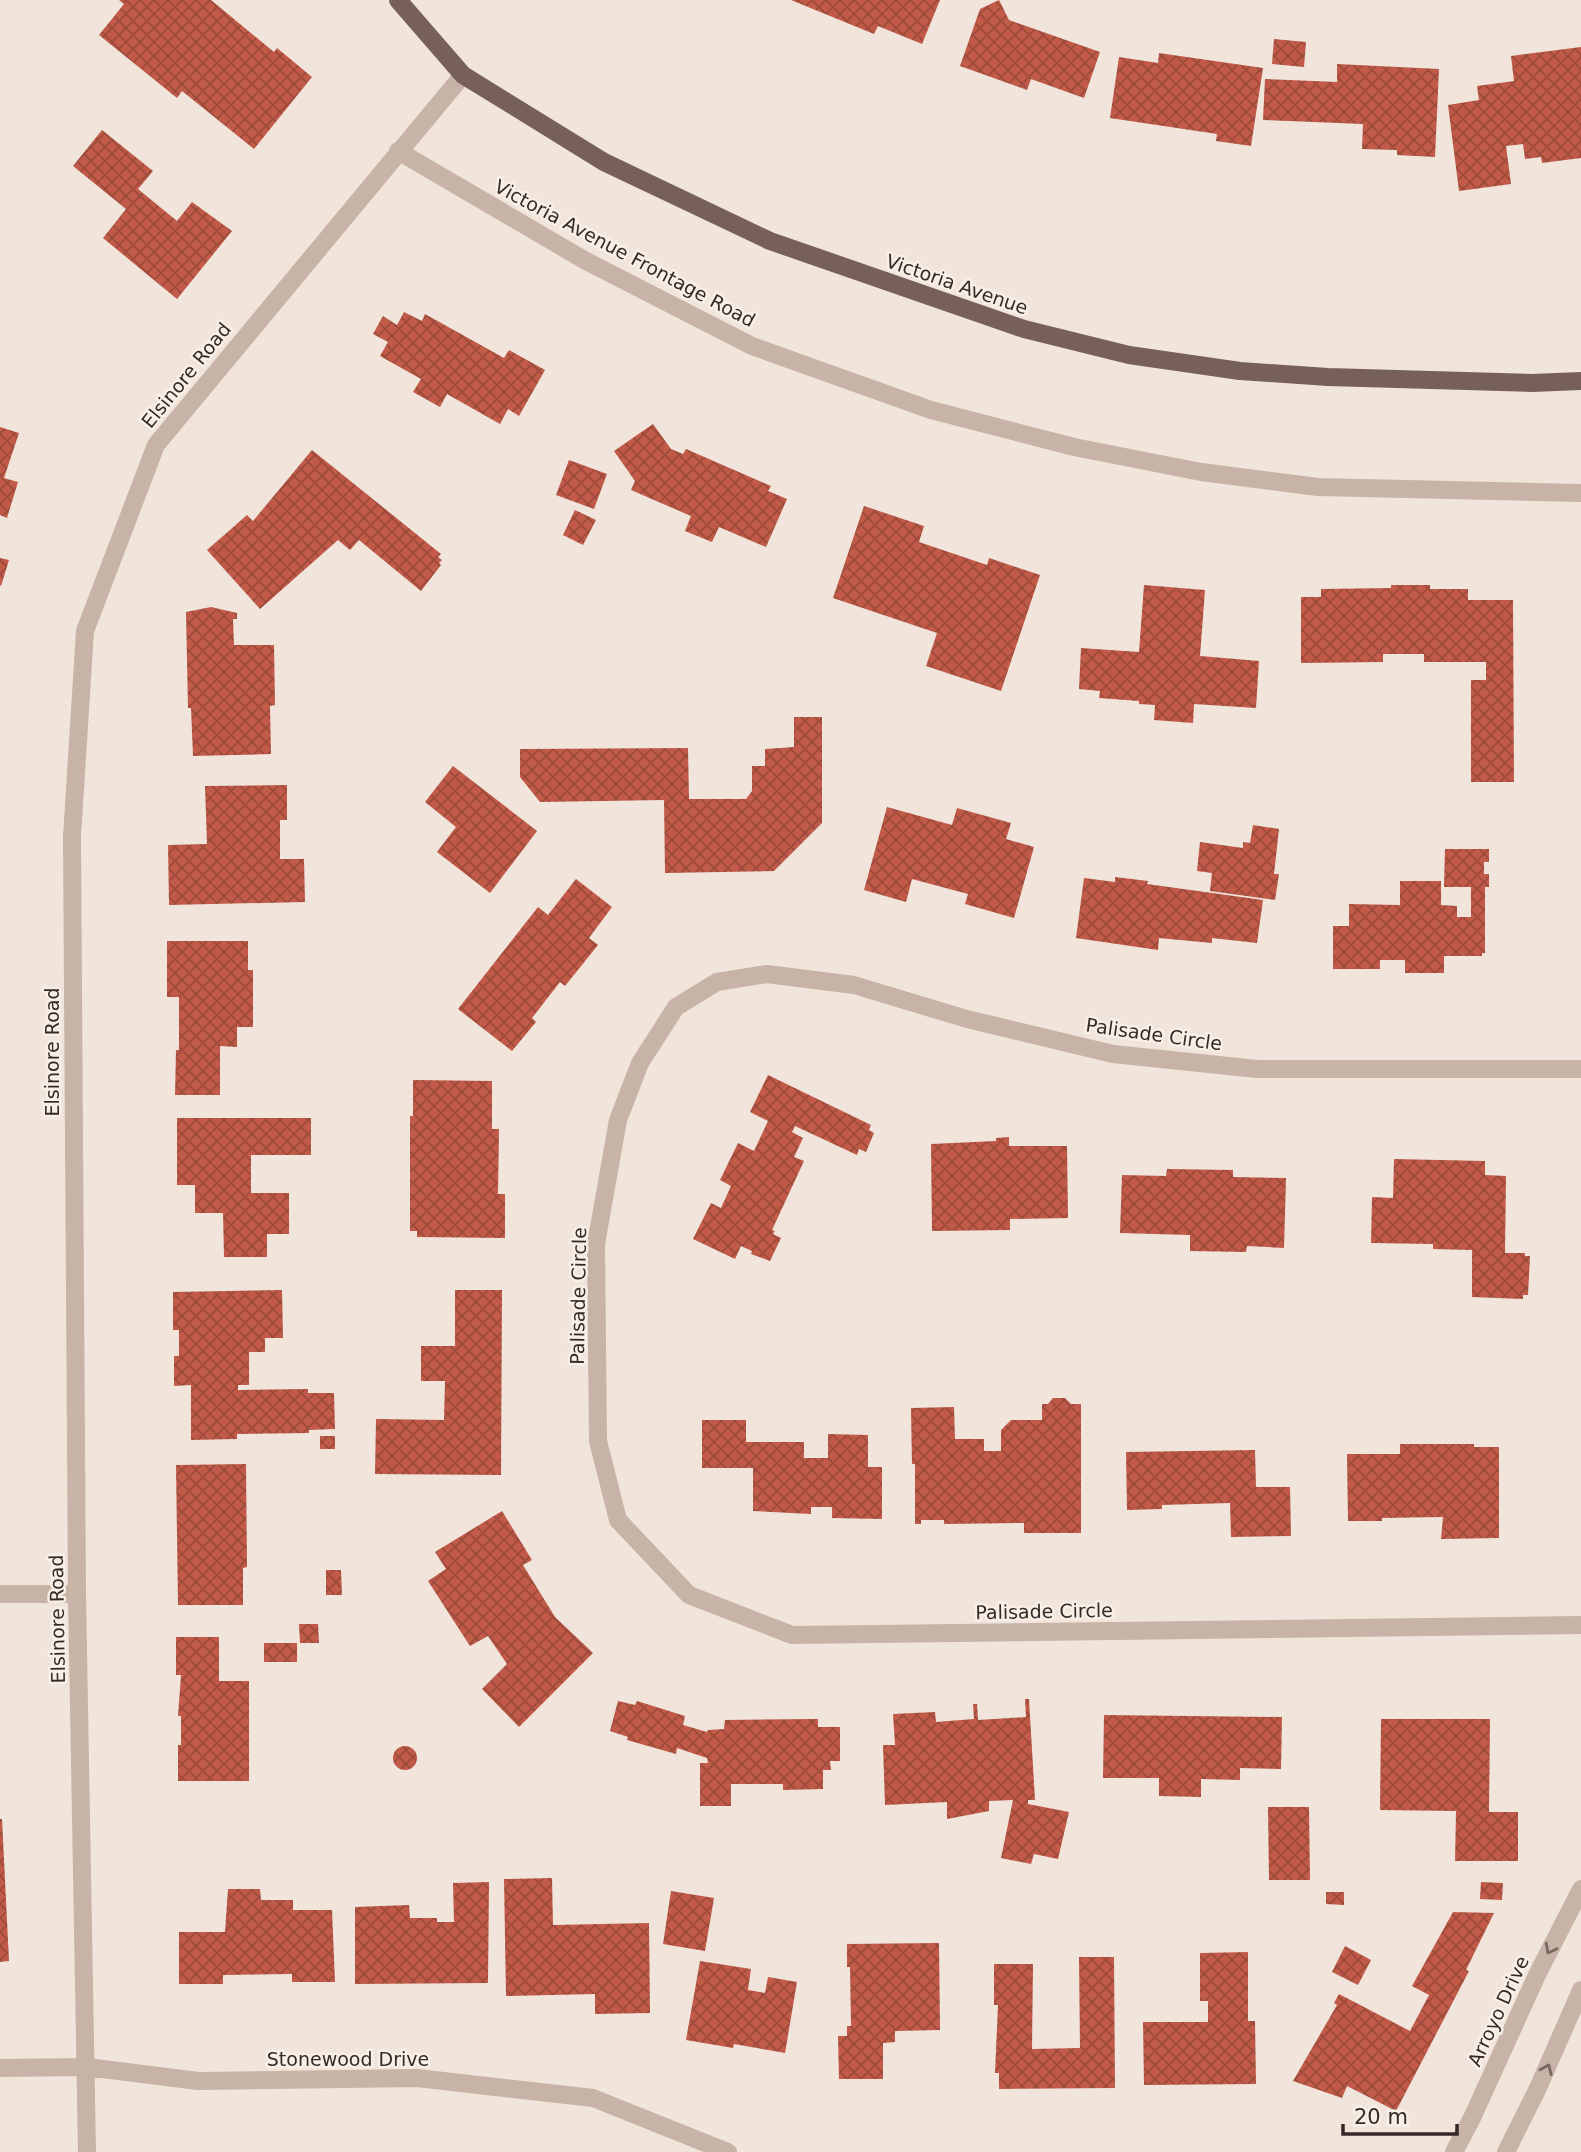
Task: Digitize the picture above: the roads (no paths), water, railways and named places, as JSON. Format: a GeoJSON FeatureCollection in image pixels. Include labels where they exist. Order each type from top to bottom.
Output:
{"type":"FeatureCollection","features":[{"type":"Feature","properties":{"kind":"main road","name":"Victoria Avenue"},"geometry":{"type":"LineString","coordinates":[[398,0],[463,75],[604,162],[770,241],[1024,329],[1129,355],[1240,371],[1328,377],[1491,382],[1581,381]]}},
{"type":"Feature","properties":{"kind":"street","name":"Elsinore Road"},"geometry":{"type":"LineString","coordinates":[[87,2152],[77,1594],[72,837],[86,631],[156,445],[463,75]]}},
{"type":"Feature","properties":{"kind":"street","name":"Victoria Avenue Frontage Road"},"geometry":{"type":"LineString","coordinates":[[398,151],[586,261],[752,346],[931,410],[1081,448],[1201,472],[1318,487],[1581,493]]}},
{"type":"Feature","properties":{"kind":"street","name":"Palisade Circle"},"geometry":{"type":"LineString","coordinates":[[1581,1069],[1256,1069],[1113,1054],[967,1020],[854,985],[767,974],[717,982],[676,1007],[640,1063],[618,1120],[596,1244],[598,1441],[618,1520],[689,1595],[792,1635],[1581,1625]]}},
{"type":"Feature","properties":{"kind":"street"},"geometry":{"type":"LineString","coordinates":[[0,1594],[77,1594]]}},
{"type":"Feature","properties":{"kind":"street","name":"Arroyo Drive"},"geometry":{"type":"LineString","coordinates":[[1454,2152],[1536,1975],[1581,1889]]}},
{"type":"Feature","properties":{"kind":"street"},"geometry":{"type":"LineString","coordinates":[[1506,2152],[1538,2088],[1581,1990]]}},
{"type":"Feature","properties":{"kind":"street","name":"Stonewood Drive"},"geometry":{"type":"LineString","coordinates":[[0,2068],[87,2067],[198,2081],[416,2078],[593,2098],[728,2152]]}}]}
